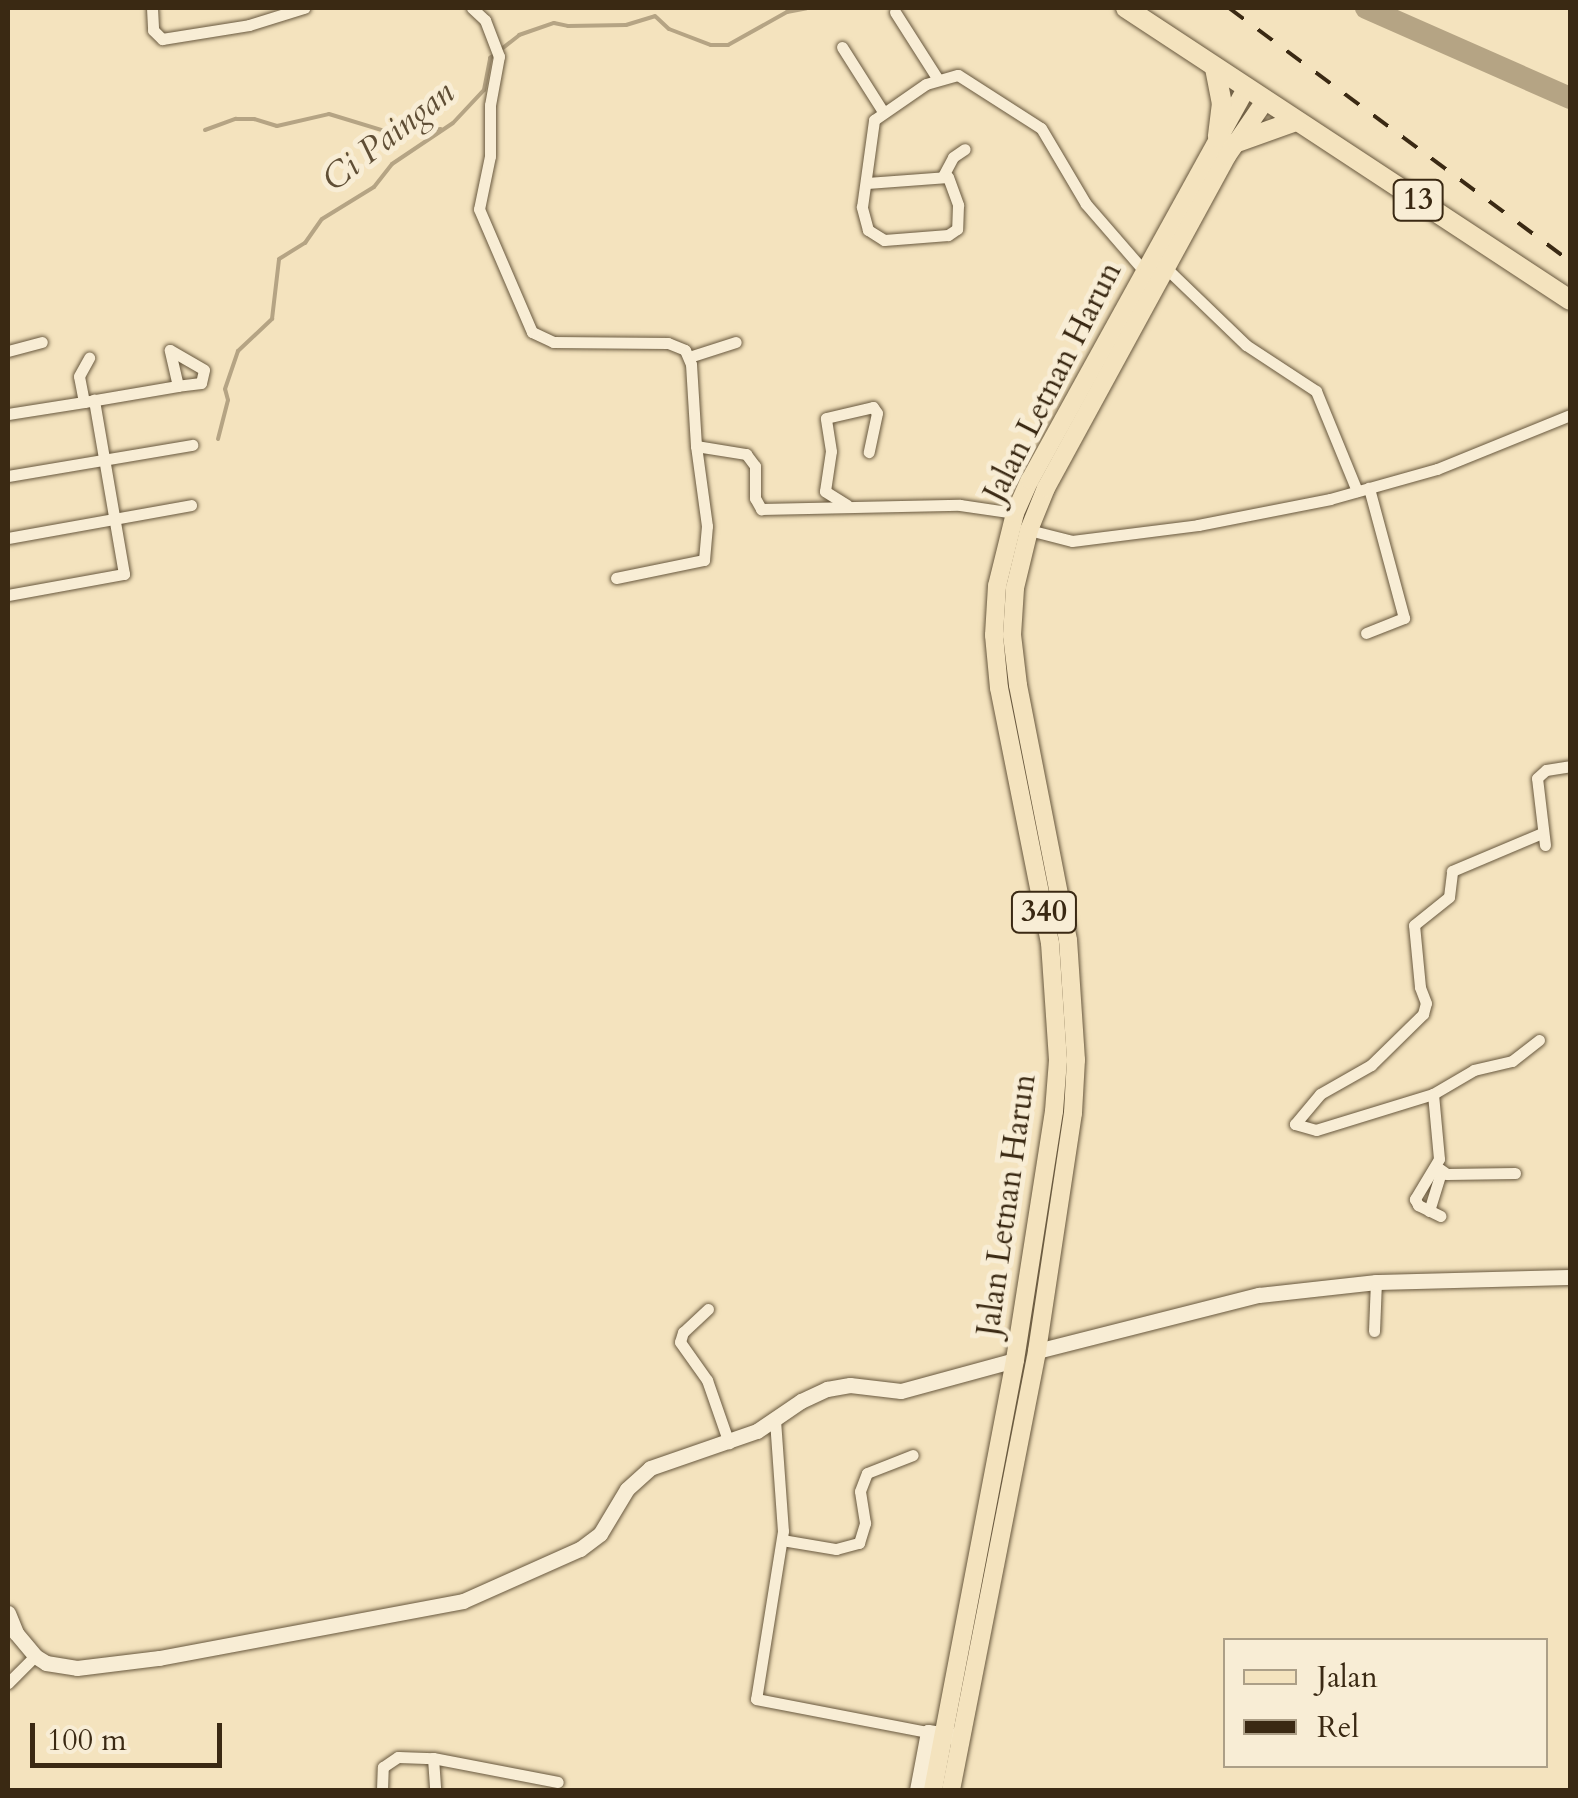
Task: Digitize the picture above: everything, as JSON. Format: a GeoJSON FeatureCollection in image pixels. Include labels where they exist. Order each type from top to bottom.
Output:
{"type":"FeatureCollection","features":[{"type":"Feature","properties":{"kind":"highway","name":"13"},"geometry":{"type":"LineString","coordinates":[[1126,8],[1570,300]]}},
{"type":"Feature","properties":{"kind":"highway"},"geometry":{"type":"LineString","coordinates":[[1215,68],[1227,140],[1296,121]]}},
{"type":"Feature","properties":{"kind":"main road","name":"Jalan Letnan Harun"},"geometry":{"type":"LineString","coordinates":[[933,1790],[1066,1076],[1050,942],[1010,748],[994,636],[997,586],[1015,513],[1166,268],[1227,140],[1246,88]]}},
{"type":"Feature","properties":{"kind":"main road","name":"Jalan Letnan Harun"},"geometry":{"type":"LineString","coordinates":[[951,1790],[942,1734],[1037,1351],[1076,994],[1034,778],[1012,635],[1015,588],[1029,530],[1063,439],[1144,271],[1227,140],[1265,100]]}},
{"type":"Feature","properties":{"kind":"street"},"geometry":{"type":"LineString","coordinates":[[152,8],[153,30],[162,39],[250,25],[304,8]]}},
{"type":"Feature","properties":{"kind":"street"},"geometry":{"type":"LineString","coordinates":[[472,8],[485,20],[498,51],[490,106],[490,156],[478,199],[524,321],[532,332],[553,342],[668,342],[688,356],[707,526],[704,560],[616,578]]}},
{"type":"Feature","properties":{"kind":"street"},"geometry":{"type":"LineString","coordinates":[[895,12],[937,78]]}},
{"type":"Feature","properties":{"kind":"street"},"geometry":{"type":"LineString","coordinates":[[842,47],[882,110]]}},
{"type":"Feature","properties":{"kind":"street"},"geometry":{"type":"LineString","coordinates":[[867,183],[943,176],[954,184],[957,229],[948,235],[884,240],[868,230],[862,214],[872,130],[882,110],[937,78],[965,78],[1040,128],[1086,204],[1144,271]]}},
{"type":"Feature","properties":{"kind":"street"},"geometry":{"type":"LineString","coordinates":[[943,176],[954,156],[965,148]]}},
{"type":"Feature","properties":{"kind":"street"},"geometry":{"type":"LineString","coordinates":[[1166,268],[1246,345],[1316,391],[1364,489],[1404,618],[1366,633]]}},
{"type":"Feature","properties":{"kind":"street"},"geometry":{"type":"LineString","coordinates":[[8,352],[42,342]]}},
{"type":"Feature","properties":{"kind":"street"},"geometry":{"type":"LineString","coordinates":[[688,356],[736,342]]}},
{"type":"Feature","properties":{"kind":"street"},"geometry":{"type":"LineString","coordinates":[[8,595],[124,574],[105,459],[79,376],[89,358]]}},
{"type":"Feature","properties":{"kind":"street"},"geometry":{"type":"LineString","coordinates":[[8,414],[178,386]]}},
{"type":"Feature","properties":{"kind":"street"},"geometry":{"type":"LineString","coordinates":[[847,505],[825,491],[831,452],[826,418],[873,407],[876,412],[868,452]]}},
{"type":"Feature","properties":{"kind":"street"},"geometry":{"type":"LineString","coordinates":[[1029,530],[1072,541],[1198,525],[1364,489],[1491,450],[1570,415]]}},
{"type":"Feature","properties":{"kind":"street"},"geometry":{"type":"LineString","coordinates":[[8,476],[192,445]]}},
{"type":"Feature","properties":{"kind":"street"},"geometry":{"type":"LineString","coordinates":[[696,446],[746,454],[755,466],[755,498],[761,509],[960,505],[1015,513]]}},
{"type":"Feature","properties":{"kind":"street"},"geometry":{"type":"LineString","coordinates":[[8,538],[191,505]]}},
{"type":"Feature","properties":{"kind":"street"},"geometry":{"type":"LineString","coordinates":[[1540,1040],[1512,1061],[1474,1070],[1432,1094],[1316,1130],[1295,1124],[1320,1094],[1371,1065],[1422,1014],[1426,1004],[1414,925],[1449,897],[1452,870],[1544,839],[1537,778],[1546,770],[1570,766]]}},
{"type":"Feature","properties":{"kind":"street"},"geometry":{"type":"LineString","coordinates":[[1432,1094],[1440,1144],[1435,1214]]}},
{"type":"Feature","properties":{"kind":"street"},"geometry":{"type":"LineString","coordinates":[[1439,1170],[1515,1173]]}},
{"type":"Feature","properties":{"kind":"street"},"geometry":{"type":"LineString","coordinates":[[1037,1351],[1259,1295],[1376,1282],[1570,1277]]}},
{"type":"Feature","properties":{"kind":"street"},"geometry":{"type":"LineString","coordinates":[[1374,1332],[1376,1282]]}},
{"type":"Feature","properties":{"kind":"street"},"geometry":{"type":"LineString","coordinates":[[708,1309],[684,1332],[680,1342],[707,1380],[729,1443]]}},
{"type":"Feature","properties":{"kind":"street"},"geometry":{"type":"LineString","coordinates":[[8,1614],[16,1633],[36,1656],[58,1666],[108,1665],[463,1601],[580,1548],[600,1534],[627,1489],[650,1468],[729,1443],[827,1389],[850,1385],[901,1391],[1015,1360]]}},
{"type":"Feature","properties":{"kind":"street"},"geometry":{"type":"LineString","coordinates":[[775,1420],[782,1540],[756,1699],[942,1734],[917,1790]]}},
{"type":"Feature","properties":{"kind":"street"},"geometry":{"type":"LineString","coordinates":[[782,1540],[836,1549],[859,1543],[865,1523],[859,1499],[862,1481],[867,1473],[913,1455]]}},
{"type":"Feature","properties":{"kind":"street"},"geometry":{"type":"LineString","coordinates":[[8,1683],[36,1656]]}},
{"type":"Feature","properties":{"kind":"street"},"geometry":{"type":"LineString","coordinates":[[382,1790],[386,1762],[398,1758],[433,1758],[558,1782]]}},
{"type":"Feature","properties":{"kind":"street"},"geometry":{"type":"LineString","coordinates":[[433,1758],[434,1790]]}},
{"type":"Feature","properties":{"kind":"waterway","name":"Ci Paingan"},"geometry":{"type":"LineString","coordinates":[[218,439],[228,400],[225,389],[238,351],[272,319],[279,259],[305,243],[322,219],[374,187],[392,164],[453,123],[484,90],[490,58],[519,35],[554,23],[626,25],[655,16],[669,29],[711,45],[728,45],[787,12],[807,8]]}},
{"type":"Feature","properties":{"kind":"waterway"},"geometry":{"type":"LineString","coordinates":[[1366,8],[1570,98]]}},
{"type":"Feature","properties":{"kind":"waterway"},"geometry":{"type":"LineString","coordinates":[[205,130],[236,119],[254,119],[277,126],[329,114],[395,134],[441,129]]}},
{"type":"Feature","properties":{"kind":"railway"},"geometry":{"type":"LineString","coordinates":[[1229,8],[1570,261]]}}]}
